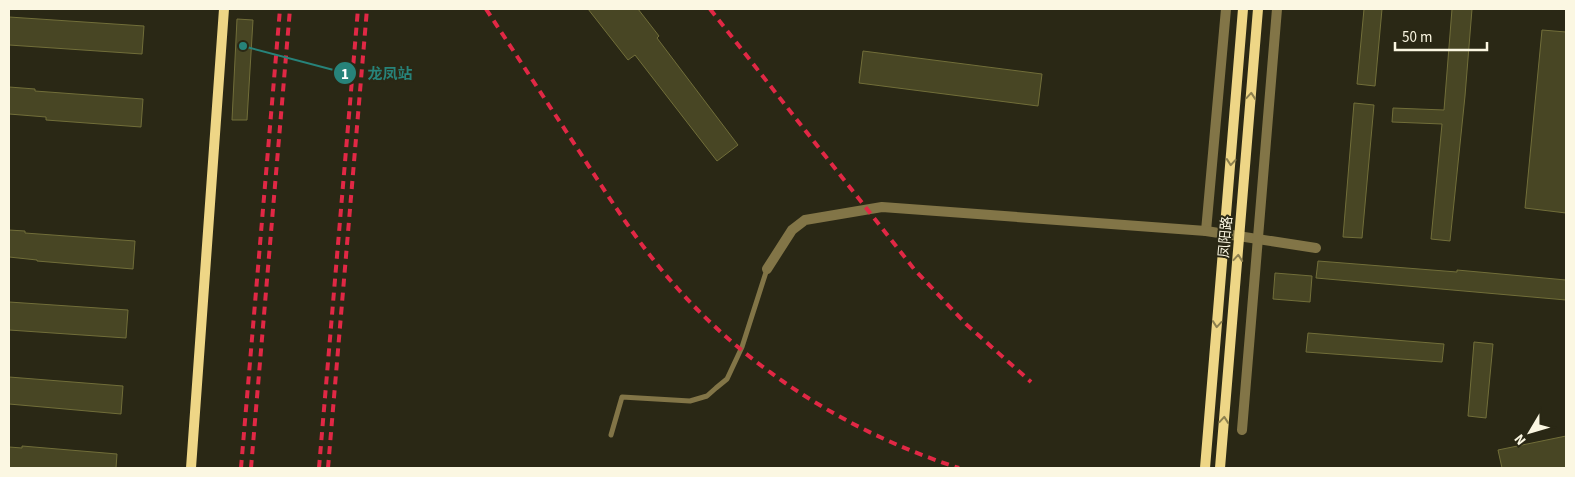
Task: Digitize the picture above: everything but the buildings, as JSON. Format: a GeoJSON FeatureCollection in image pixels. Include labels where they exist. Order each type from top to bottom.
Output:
{"type":"FeatureCollection","features":[{"type":"Feature","properties":{"kind":"main road"},"geometry":{"type":"LineString","coordinates":[[191,468],[224,9]]}},
{"type":"Feature","properties":{"kind":"main road","name":"凤阳路"},"geometry":{"type":"LineString","coordinates":[[1206,468],[1243,9]]}},
{"type":"Feature","properties":{"kind":"main road","name":"凤阳路"},"geometry":{"type":"LineString","coordinates":[[1220,468],[1258,9]]}},
{"type":"Feature","properties":{"kind":"street"},"geometry":{"type":"LineString","coordinates":[[1206,231],[1226,9]]}},
{"type":"Feature","properties":{"kind":"street"},"geometry":{"type":"LineString","coordinates":[[1242,430],[1277,9]]}},
{"type":"Feature","properties":{"kind":"street"},"geometry":{"type":"LineString","coordinates":[[767,268],[792,230],[805,220],[882,207],[1206,231],[1316,248]]}},
{"type":"Feature","properties":{"kind":"lane"},"geometry":{"type":"LineString","coordinates":[[611,436],[622,397],[690,400],[707,396],[727,379],[742,347],[767,268]]}},
{"type":"Feature","properties":{"kind":"railway"},"geometry":{"type":"LineString","coordinates":[[241,468],[280,9]]}},
{"type":"Feature","properties":{"kind":"railway"},"geometry":{"type":"LineString","coordinates":[[251,468],[290,9]]}},
{"type":"Feature","properties":{"kind":"railway"},"geometry":{"type":"LineString","coordinates":[[319,468],[358,9]]}},
{"type":"Feature","properties":{"kind":"railway"},"geometry":{"type":"LineString","coordinates":[[328,468],[367,9]]}},
{"type":"Feature","properties":{"kind":"railway"},"geometry":{"type":"LineString","coordinates":[[486,9],[638,240],[664,273],[707,319],[772,374],[843,419],[881,438],[959,468]]}},
{"type":"Feature","properties":{"kind":"railway"},"geometry":{"type":"LineString","coordinates":[[710,9],[914,269],[967,325],[1031,382]]}},
{"type":"Feature","properties":{"kind":"place","name":"龙凤站"},"geometry":{"type":"Point","coordinates":[243,46]}}]}
